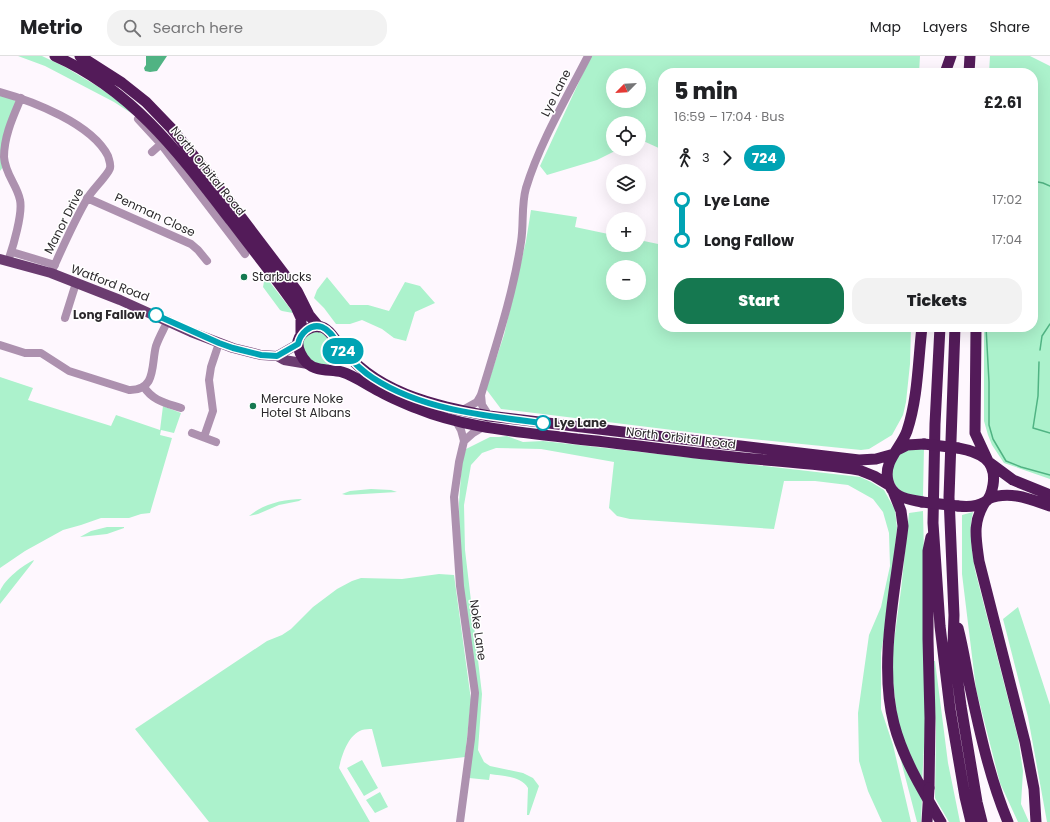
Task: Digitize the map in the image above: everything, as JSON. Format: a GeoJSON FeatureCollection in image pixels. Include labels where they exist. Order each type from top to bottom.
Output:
{"type":"FeatureCollection","features":[{"type":"Feature","properties":{"kind":"highway","name":"North Orbital Road"},"geometry":{"type":"LineString","coordinates":[[55,56],[84,72],[124,99],[154,127],[193,171],[248,250],[296,307],[301,318],[299,340]]}},
{"type":"Feature","properties":{"kind":"highway","name":"North Orbital Road"},"geometry":{"type":"LineString","coordinates":[[80,56],[122,82],[146,102],[172,129],[297,291],[309,315],[319,326]]}},
{"type":"Feature","properties":{"kind":"highway"},"geometry":{"type":"LineString","coordinates":[[947,68],[951,56]]}},
{"type":"Feature","properties":{"kind":"highway"},"geometry":{"type":"LineString","coordinates":[[953,68],[954,56]]}},
{"type":"Feature","properties":{"kind":"highway"},"geometry":{"type":"LineString","coordinates":[[969,68],[970,56]]}},
{"type":"Feature","properties":{"kind":"highway"},"geometry":{"type":"LineString","coordinates":[[146,102],[146,109],[151,116],[154,127]]}},
{"type":"Feature","properties":{"kind":"highway"},"geometry":{"type":"LineString","coordinates":[[319,326],[327,330],[343,350],[340,364],[333,371],[318,369],[308,364],[301,354],[299,340],[309,328],[319,326]]}},
{"type":"Feature","properties":{"kind":"highway"},"geometry":{"type":"LineString","coordinates":[[921,332],[915,395],[909,425],[887,470],[891,488],[901,510],[903,526],[888,647],[887,672],[888,694],[894,724],[901,745],[916,778],[941,822]]}},
{"type":"Feature","properties":{"kind":"highway"},"geometry":{"type":"LineString","coordinates":[[940,332],[935,430],[933,524],[940,626],[950,709],[965,797],[971,822]]}},
{"type":"Feature","properties":{"kind":"highway"},"geometry":{"type":"LineString","coordinates":[[955,332],[948,497],[954,615],[953,644],[961,706],[977,802],[982,822]]}},
{"type":"Feature","properties":{"kind":"highway"},"geometry":{"type":"LineString","coordinates":[[976,332],[975,432],[994,474],[993,487],[977,517],[976,538],[979,561],[1025,742],[1034,789],[1036,822]]}},
{"type":"Feature","properties":{"kind":"highway","name":"North Orbital Road"},"geometry":{"type":"LineString","coordinates":[[343,350],[364,372],[386,386],[416,398],[461,411],[489,416],[859,460],[876,460],[895,452]]}},
{"type":"Feature","properties":{"kind":"highway","name":"North Orbital Road"},"geometry":{"type":"LineString","coordinates":[[333,371],[345,373],[380,392],[418,409],[456,421],[483,427],[723,456],[847,468],[866,472],[891,488]]}},
{"type":"Feature","properties":{"kind":"highway"},"geometry":{"type":"LineString","coordinates":[[895,452],[907,445],[924,444],[958,448],[977,453],[1013,480],[1050,495]]}},
{"type":"Feature","properties":{"kind":"highway"},"geometry":{"type":"LineString","coordinates":[[891,488],[903,498],[922,502],[968,507],[995,496],[1011,495],[1029,498],[1050,506]]}},
{"type":"Feature","properties":{"kind":"highway"},"geometry":{"type":"LineString","coordinates":[[927,822],[930,718],[928,551],[933,524]]}},
{"type":"Feature","properties":{"kind":"highway"},"geometry":{"type":"LineString","coordinates":[[954,615],[962,644],[972,698],[985,749],[999,798],[1008,822]]}},
{"type":"Feature","properties":{"kind":"main road","name":"Watford Road"},"geometry":{"type":"LineString","coordinates":[[7,257],[53,269],[76,283],[134,305],[219,343],[248,352],[277,356],[284,360],[308,364]]}},
{"type":"Feature","properties":{"kind":"main road"},"geometry":{"type":"LineString","coordinates":[[277,356],[299,340]]}},
{"type":"Feature","properties":{"kind":"street","name":"Lye Lane"},"geometry":{"type":"LineString","coordinates":[[481,395],[504,320],[521,242],[523,226],[522,213],[525,190],[546,139],[588,56]]}},
{"type":"Feature","properties":{"kind":"street"},"geometry":{"type":"LineString","coordinates":[[0,92],[21,98],[10,125],[4,158],[4,175],[19,196],[21,209],[7,257]]}},
{"type":"Feature","properties":{"kind":"street","name":"Manor Drive"},"geometry":{"type":"LineString","coordinates":[[21,98],[57,113],[94,138],[110,160],[108,172],[100,180],[88,198],[53,269]]}},
{"type":"Feature","properties":{"kind":"street"},"geometry":{"type":"LineString","coordinates":[[124,99],[138,119],[161,144],[236,242],[238,240],[248,250]]}},
{"type":"Feature","properties":{"kind":"street"},"geometry":{"type":"LineString","coordinates":[[152,152],[161,144]]}},
{"type":"Feature","properties":{"kind":"street","name":"Penman Close"},"geometry":{"type":"LineString","coordinates":[[88,198],[191,244],[207,261]]}},
{"type":"Feature","properties":{"kind":"street"},"geometry":{"type":"LineString","coordinates":[[65,318],[76,283]]}},
{"type":"Feature","properties":{"kind":"street"},"geometry":{"type":"LineString","coordinates":[[0,346],[25,353],[42,353],[69,370],[129,390],[139,389],[144,387],[150,379],[157,343],[168,320]]}},
{"type":"Feature","properties":{"kind":"street"},"geometry":{"type":"LineString","coordinates":[[204,437],[213,411],[209,380],[211,367],[219,343]]}},
{"type":"Feature","properties":{"kind":"street"},"geometry":{"type":"LineString","coordinates":[[144,387],[148,394],[154,398],[181,408]]}},
{"type":"Feature","properties":{"kind":"street"},"geometry":{"type":"LineString","coordinates":[[461,411],[477,402],[481,395]]}},
{"type":"Feature","properties":{"kind":"street"},"geometry":{"type":"LineString","coordinates":[[481,395],[482,405],[489,416]]}},
{"type":"Feature","properties":{"kind":"street"},"geometry":{"type":"LineString","coordinates":[[456,421],[461,430],[464,441],[483,427]]}},
{"type":"Feature","properties":{"kind":"street"},"geometry":{"type":"LineString","coordinates":[[192,433],[216,442]]}},
{"type":"Feature","properties":{"kind":"street","name":"Noke Lane"},"geometry":{"type":"LineString","coordinates":[[460,822],[475,704],[473,677],[460,586],[454,497],[458,462],[464,441]]}},
{"type":"Feature","properties":{"kind":"shaded area"},"geometry":{"type":"Polygon","coordinates":[[[18,56],[42,56],[65,67],[97,86],[134,115],[114,102],[45,66],[18,56]]]}},
{"type":"Feature","properties":{"kind":"shaded area"},"geometry":{"type":"Polygon","coordinates":[[[146,56],[167,56],[157,71],[150,72],[145,71],[144,68],[146,65],[146,56]]]}},
{"type":"Feature","properties":{"kind":"shaded area"},"geometry":{"type":"Polygon","coordinates":[[[591,56],[920,56],[919,68],[658,68],[658,148],[646,142],[646,116],[606,116],[606,156],[597,160],[547,175],[540,166],[591,56]]]}},
{"type":"Feature","properties":{"kind":"shaded area"},"geometry":{"type":"Polygon","coordinates":[[[990,56],[1030,56],[1050,66],[1050,479],[1004,463],[992,445],[984,421],[984,332],[1038,332],[1038,68],[989,68],[990,56]]]}},
{"type":"Feature","properties":{"kind":"shaded area"},"geometry":{"type":"Polygon","coordinates":[[[0,94],[16,101],[3,167],[0,171],[0,94]]]}},
{"type":"Feature","properties":{"kind":"shaded area"},"geometry":{"type":"Polygon","coordinates":[[[531,210],[577,217],[575,227],[606,234],[606,252],[646,252],[646,241],[658,244],[658,332],[911,332],[910,364],[906,402],[903,415],[892,435],[869,449],[861,450],[721,436],[501,409],[486,389],[504,335],[526,241],[531,210]]]}},
{"type":"Feature","properties":{"kind":"shaded area"},"geometry":{"type":"Polygon","coordinates":[[[265,276],[293,313],[280,310],[263,287],[265,276]]]}},
{"type":"Feature","properties":{"kind":"shaded area"},"geometry":{"type":"Polygon","coordinates":[[[327,277],[350,305],[368,305],[389,311],[405,282],[420,286],[435,303],[415,312],[406,341],[394,338],[382,329],[362,320],[350,324],[336,324],[314,298],[317,290],[327,277]]]}},
{"type":"Feature","properties":{"kind":"shaded area"},"geometry":{"type":"Polygon","coordinates":[[[316,331],[326,335],[337,350],[338,360],[333,366],[323,366],[316,363],[306,354],[303,349],[302,341],[304,337],[316,331]]]}},
{"type":"Feature","properties":{"kind":"shaded area"},"geometry":{"type":"Polygon","coordinates":[[[0,377],[33,388],[28,400],[111,426],[116,415],[160,430],[163,406],[181,413],[174,433],[161,430],[160,435],[172,438],[150,513],[129,518],[101,518],[63,530],[25,551],[0,568],[0,377]]]}},
{"type":"Feature","properties":{"kind":"shaded area"},"geometry":{"type":"Polygon","coordinates":[[[507,436],[523,442],[543,441],[860,477],[884,490],[895,510],[897,528],[892,584],[881,653],[881,709],[893,745],[911,822],[882,822],[868,791],[859,761],[858,713],[869,635],[881,607],[890,566],[889,533],[883,512],[873,499],[848,485],[815,481],[784,481],[774,529],[630,519],[617,516],[609,508],[614,462],[541,449],[496,448],[482,453],[471,465],[464,505],[465,550],[482,694],[478,750],[484,762],[490,766],[523,773],[533,778],[539,786],[529,815],[527,815],[528,788],[521,781],[511,777],[490,774],[489,780],[469,778],[475,717],[460,571],[459,503],[462,461],[466,449],[490,437],[507,436]]]}},
{"type":"Feature","properties":{"kind":"shaded area"},"geometry":{"type":"Polygon","coordinates":[[[924,447],[923,496],[906,494],[899,489],[892,478],[892,466],[898,455],[903,451],[924,447]]]}},
{"type":"Feature","properties":{"kind":"shaded area"},"geometry":{"type":"Polygon","coordinates":[[[371,489],[391,490],[397,492],[342,494],[350,491],[371,489]]]}},
{"type":"Feature","properties":{"kind":"shaded area"},"geometry":{"type":"Polygon","coordinates":[[[302,499],[279,505],[258,514],[249,516],[267,505],[288,500],[302,499]]]}},
{"type":"Feature","properties":{"kind":"shaded area"},"geometry":{"type":"Polygon","coordinates":[[[923,511],[927,692],[922,783],[898,726],[891,663],[901,590],[909,513],[923,511]]]}},
{"type":"Feature","properties":{"kind":"shaded area"},"geometry":{"type":"Polygon","coordinates":[[[973,512],[971,534],[975,570],[1018,738],[1023,771],[1021,804],[1029,822],[1018,822],[1000,783],[976,689],[962,574],[962,515],[973,512]]]}},
{"type":"Feature","properties":{"kind":"shaded area"},"geometry":{"type":"Polygon","coordinates":[[[107,527],[124,528],[107,534],[80,537],[91,531],[107,527]]]}},
{"type":"Feature","properties":{"kind":"shaded area"},"geometry":{"type":"Polygon","coordinates":[[[34,560],[0,604],[0,591],[2,586],[10,577],[34,560]]]}},
{"type":"Feature","properties":{"kind":"shaded area"},"geometry":{"type":"Polygon","coordinates":[[[439,574],[454,575],[471,700],[465,757],[382,767],[372,729],[363,730],[357,733],[346,746],[339,768],[370,822],[209,822],[135,729],[267,641],[282,635],[291,629],[313,607],[337,589],[352,581],[361,578],[402,579],[439,574]]]}},
{"type":"Feature","properties":{"kind":"shaded area"},"geometry":{"type":"Polygon","coordinates":[[[1018,607],[1050,705],[1050,822],[1047,822],[1028,717],[1003,619],[1018,607]]]}},
{"type":"Feature","properties":{"kind":"shaded area"},"geometry":{"type":"Polygon","coordinates":[[[933,661],[935,661],[948,763],[960,822],[949,822],[935,798],[936,731],[933,661]]]}},
{"type":"Feature","properties":{"kind":"shaded area"},"geometry":{"type":"Polygon","coordinates":[[[900,757],[922,799],[921,822],[917,822],[900,757]]]}},
{"type":"Feature","properties":{"kind":"shaded area"},"geometry":{"type":"Polygon","coordinates":[[[362,760],[378,788],[364,796],[347,768],[362,760]]]}},
{"type":"Feature","properties":{"kind":"shaded area"},"geometry":{"type":"Polygon","coordinates":[[[380,792],[388,807],[375,813],[366,800],[380,792]]]}},
{"type":"Feature","properties":{"kind":"waterway"},"geometry":{"type":"LineString","coordinates":[[1038,182],[1050,186]]}},
{"type":"Feature","properties":{"kind":"waterway"},"geometry":{"type":"LineString","coordinates":[[1040,350],[1042,336],[1050,324]]}},
{"type":"Feature","properties":{"kind":"waterway"},"geometry":{"type":"LineString","coordinates":[[986,332],[989,382],[989,425],[993,439],[1006,461],[1050,475]]}},
{"type":"Feature","properties":{"kind":"waterway"},"geometry":{"type":"LineString","coordinates":[[1039,362],[1038,396],[1033,428],[1050,433]]}},
{"type":"Feature","properties":{"kind":"bus line","name":"724"},"geometry":{"type":"LineString","coordinates":[[156,315],[191,332],[219,343],[261,355],[277,356],[286,352],[298,344],[301,335],[309,328],[319,326],[327,330],[357,366],[364,372],[398,392],[430,403],[461,411],[498,418],[543,423]]}},
{"type":"Feature","properties":{"kind":"place","name":"Starbucks"},"geometry":{"type":"Point","coordinates":[244,277]}},
{"type":"Feature","properties":{"kind":"place","name":"Long Fallow"},"geometry":{"type":"Point","coordinates":[156,315]}},
{"type":"Feature","properties":{"kind":"place","name":"Mercure Noke Hotel St Albans"},"geometry":{"type":"Point","coordinates":[253,406]}},
{"type":"Feature","properties":{"kind":"place","name":"Lye Lane"},"geometry":{"type":"Point","coordinates":[543,423]}}]}
